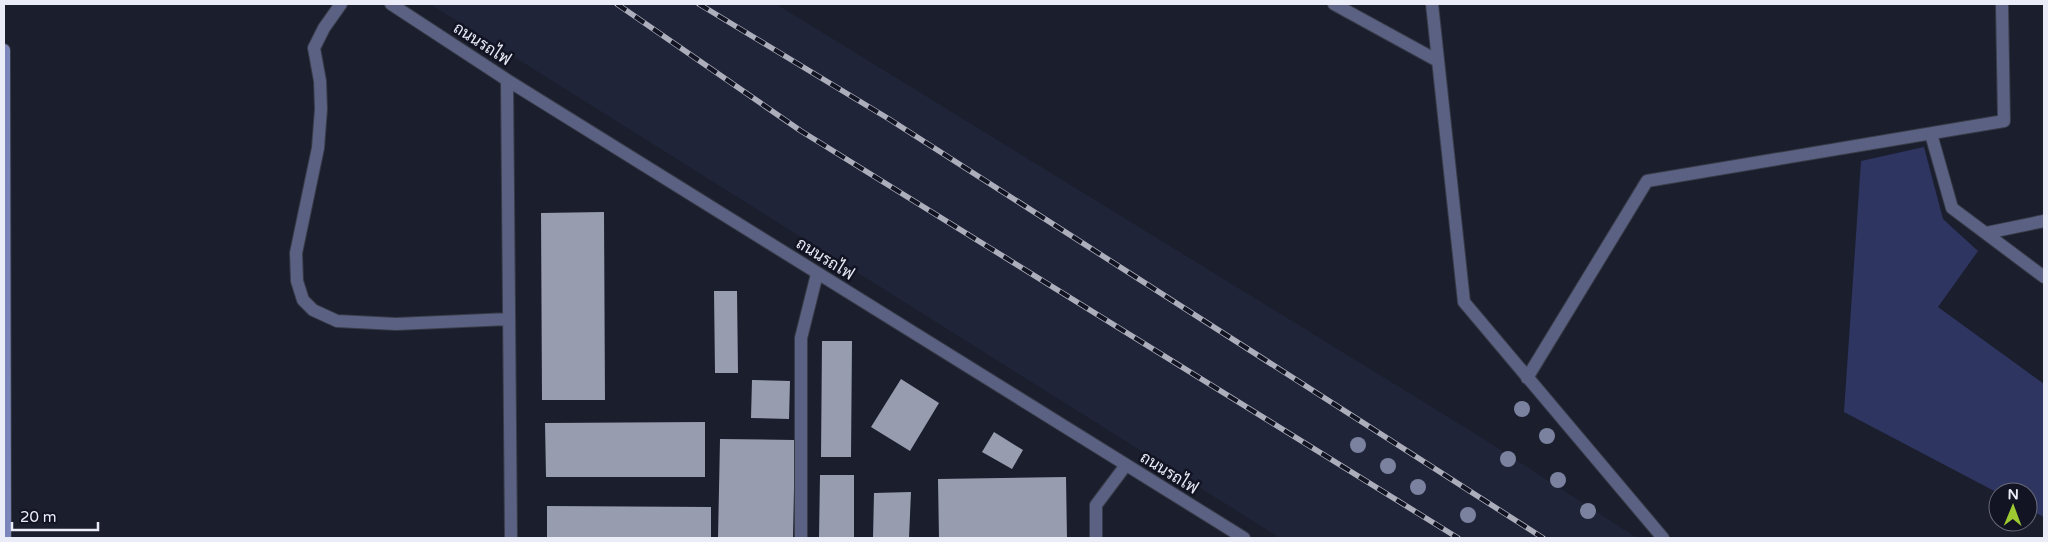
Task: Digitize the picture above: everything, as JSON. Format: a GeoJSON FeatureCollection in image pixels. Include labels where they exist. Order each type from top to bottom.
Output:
{"type":"FeatureCollection","features":[{"type":"Feature","properties":{"kind":"main road"},"geometry":{"type":"LineString","coordinates":[[4,50],[5,538]]}},
{"type":"Feature","properties":{"kind":"street"},"geometry":{"type":"LineString","coordinates":[[341,4],[324,28],[314,48],[320,81],[321,109],[318,148],[296,253],[297,281],[302,300],[313,310],[337,321],[396,324],[509,319]]}},
{"type":"Feature","properties":{"kind":"street","name":"ถนนรถไฟ"},"geometry":{"type":"LineString","coordinates":[[391,4],[507,80],[1244,538]]}},
{"type":"Feature","properties":{"kind":"street"},"geometry":{"type":"LineString","coordinates":[[1334,4],[1438,60]]}},
{"type":"Feature","properties":{"kind":"street"},"geometry":{"type":"LineString","coordinates":[[1432,4],[1464,302],[1663,538]]}},
{"type":"Feature","properties":{"kind":"street"},"geometry":{"type":"LineString","coordinates":[[1527,378],[1647,181],[2004,121],[2002,4]]}},
{"type":"Feature","properties":{"kind":"street"},"geometry":{"type":"LineString","coordinates":[[507,80],[511,538]]}},
{"type":"Feature","properties":{"kind":"street"},"geometry":{"type":"LineString","coordinates":[[1931,134],[1952,208],[2044,277]]}},
{"type":"Feature","properties":{"kind":"street"},"geometry":{"type":"LineString","coordinates":[[1986,233],[2044,221]]}},
{"type":"Feature","properties":{"kind":"street"},"geometry":{"type":"LineString","coordinates":[[801,538],[801,338],[817,274]]}},
{"type":"Feature","properties":{"kind":"street"},"geometry":{"type":"LineString","coordinates":[[1096,538],[1096,505],[1126,465]]}},
{"type":"Feature","properties":{"kind":"shaded area"},"geometry":{"type":"Polygon","coordinates":[[[430,4],[776,4],[1479,436],[1637,538],[1280,538],[430,4]]]}},
{"type":"Feature","properties":{"kind":"shaded area"},"geometry":{"type":"Polygon","coordinates":[[[1924,147],[1943,219],[1978,251],[1938,307],[2044,384],[2044,517],[2038,514],[2038,482],[1988,482],[1988,488],[1844,412],[1861,161],[1924,147]]]}},
{"type":"Feature","properties":{"kind":"building"},"geometry":{"type":"Polygon","coordinates":[[[604,212],[605,400],[542,400],[541,213],[604,212]]]}},
{"type":"Feature","properties":{"kind":"building"},"geometry":{"type":"Polygon","coordinates":[[[714,291],[737,291],[738,373],[715,373],[714,291]]]}},
{"type":"Feature","properties":{"kind":"building"},"geometry":{"type":"Polygon","coordinates":[[[822,341],[852,341],[851,457],[821,457],[822,341]]]}},
{"type":"Feature","properties":{"kind":"building"},"geometry":{"type":"Polygon","coordinates":[[[901,379],[939,403],[910,451],[871,427],[901,379]]]}},
{"type":"Feature","properties":{"kind":"building"},"geometry":{"type":"Polygon","coordinates":[[[752,380],[790,381],[789,419],[751,418],[752,380]]]}},
{"type":"Feature","properties":{"kind":"building"},"geometry":{"type":"Polygon","coordinates":[[[705,422],[705,477],[546,477],[545,423],[705,422]]]}},
{"type":"Feature","properties":{"kind":"building"},"geometry":{"type":"Polygon","coordinates":[[[994,432],[1023,450],[1012,469],[982,452],[994,432]]]}},
{"type":"Feature","properties":{"kind":"building"},"geometry":{"type":"Polygon","coordinates":[[[720,439],[795,440],[793,538],[718,538],[720,439]]]}},
{"type":"Feature","properties":{"kind":"building"},"geometry":{"type":"Polygon","coordinates":[[[820,475],[854,475],[854,538],[819,538],[820,475]]]}},
{"type":"Feature","properties":{"kind":"building"},"geometry":{"type":"Polygon","coordinates":[[[1066,477],[1067,538],[939,538],[938,479],[1066,477]]]}},
{"type":"Feature","properties":{"kind":"building"},"geometry":{"type":"Polygon","coordinates":[[[911,492],[909,538],[873,538],[874,493],[911,492]]]}},
{"type":"Feature","properties":{"kind":"building"},"geometry":{"type":"Polygon","coordinates":[[[547,506],[711,507],[711,538],[547,538],[547,506]]]}},
{"type":"Feature","properties":{"kind":"railway"},"geometry":{"type":"LineString","coordinates":[[617,4],[801,131],[1458,538]]}},
{"type":"Feature","properties":{"kind":"railway"},"geometry":{"type":"LineString","coordinates":[[699,4],[889,119],[1543,538]]}}]}
